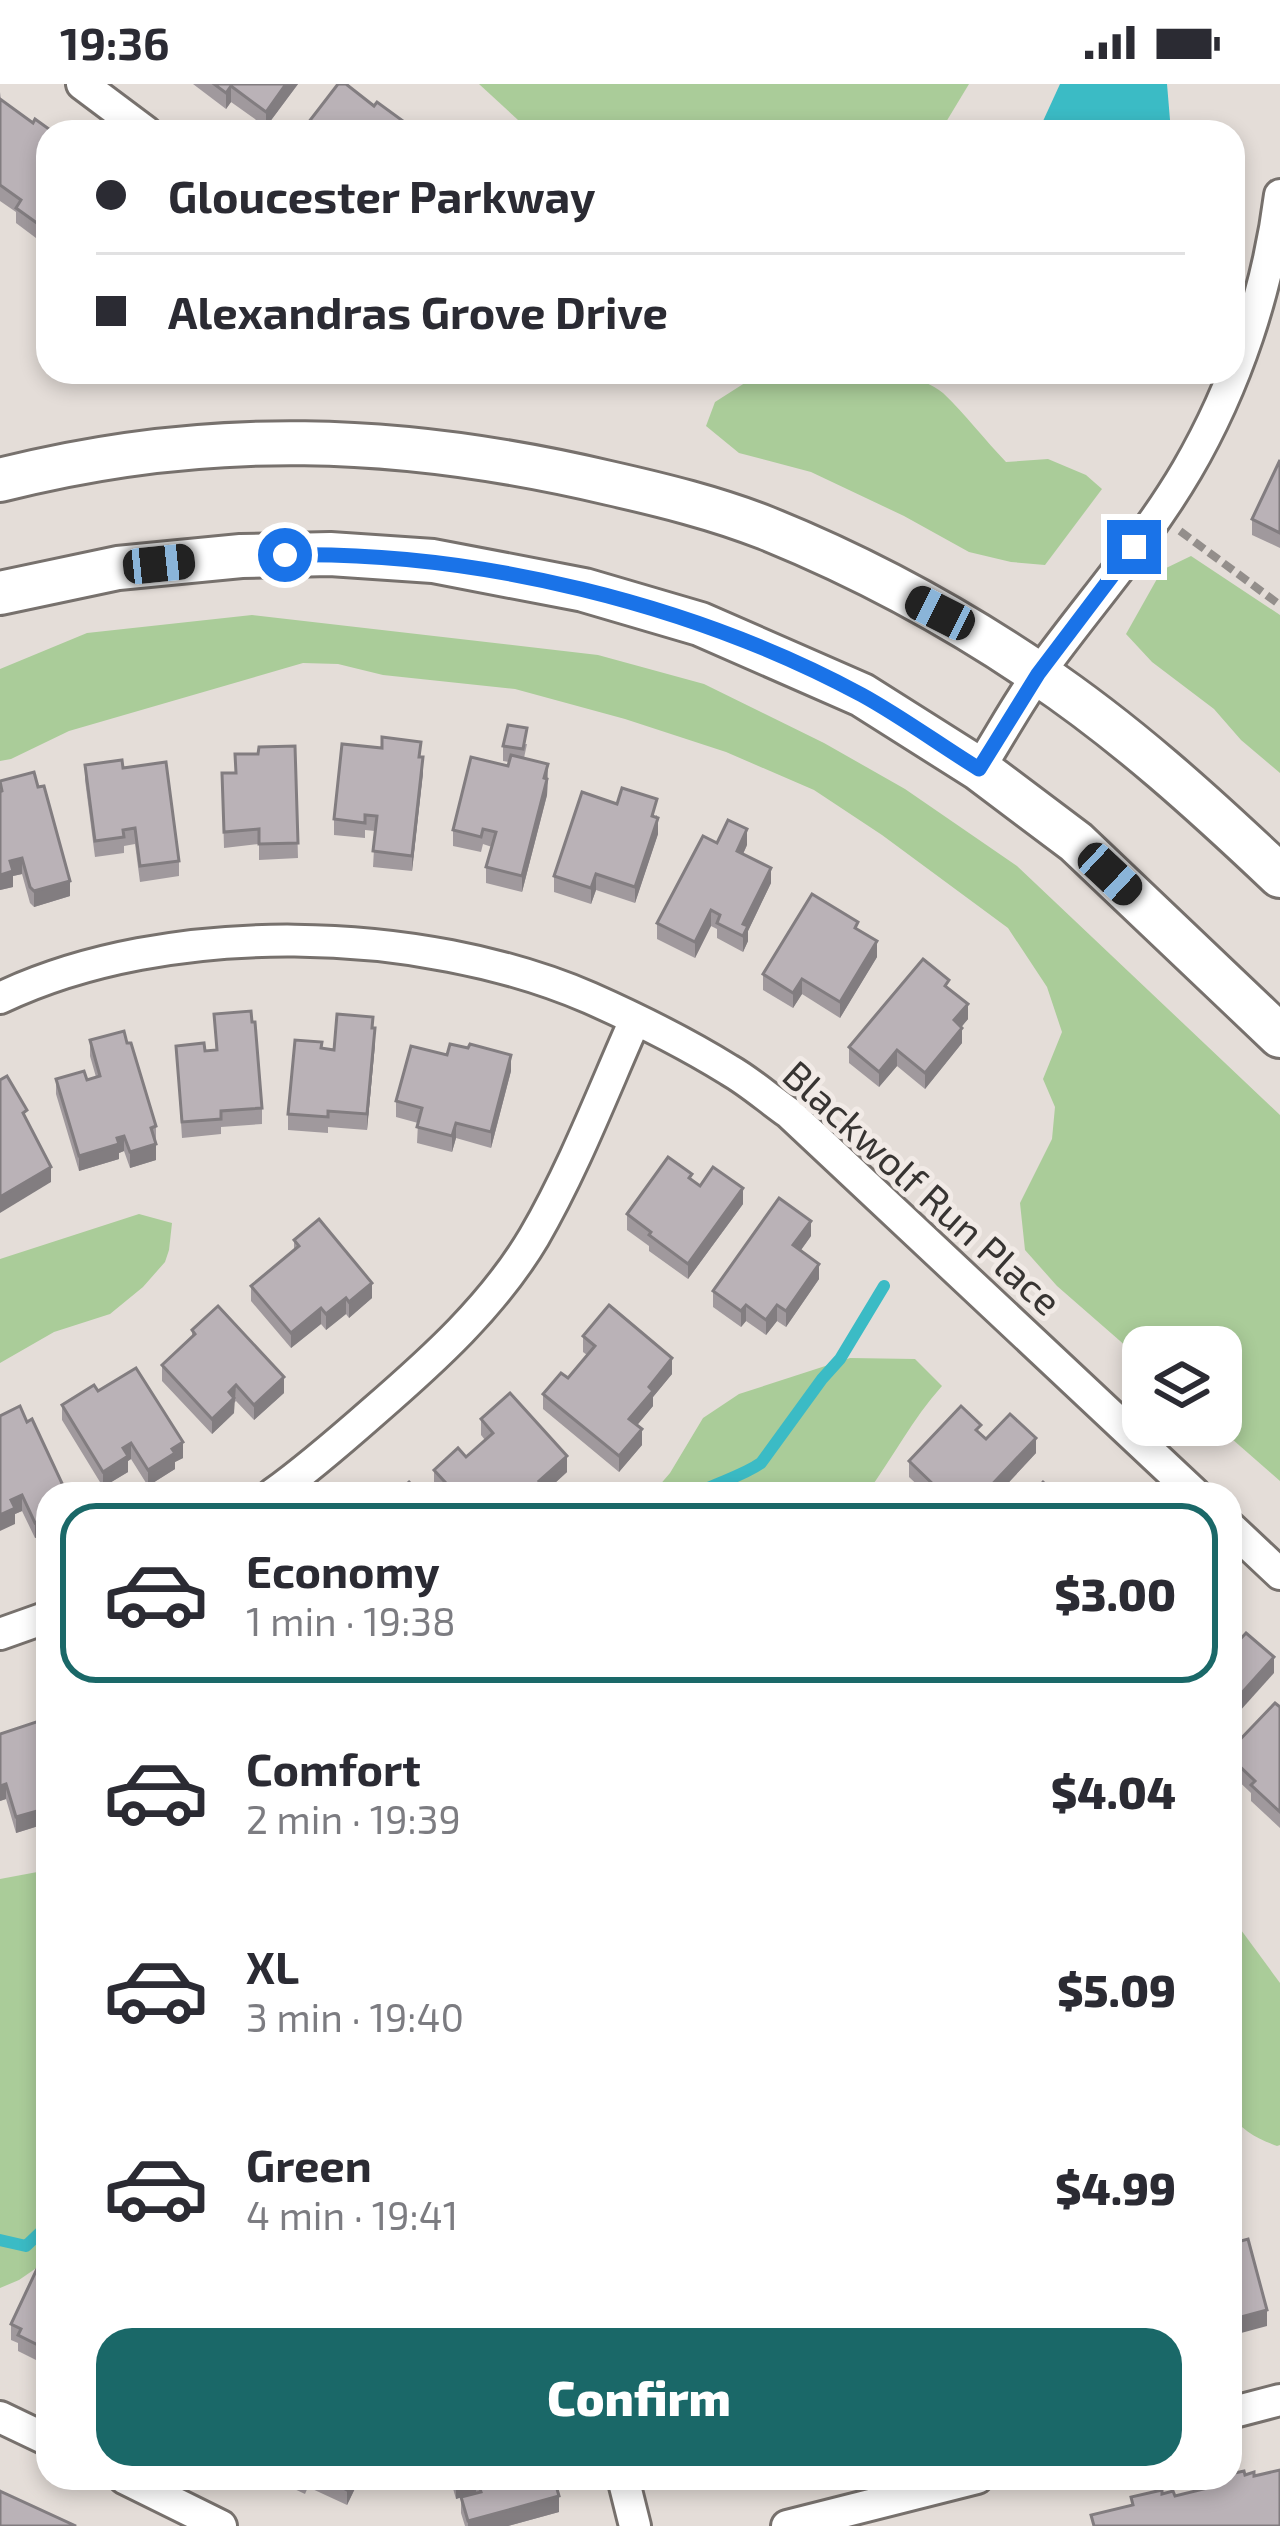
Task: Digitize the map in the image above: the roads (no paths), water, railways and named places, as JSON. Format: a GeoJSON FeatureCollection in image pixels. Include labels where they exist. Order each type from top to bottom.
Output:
{"type":"FeatureCollection","features":[{"type":"Feature","properties":{"kind":"main road"},"geometry":{"type":"LineString","coordinates":[[0,480],[66,463],[224,443],[342,442],[531,464],[682,500],[816,550],[940,613],[1038,674],[1209,809],[1280,877]]}},
{"type":"Feature","properties":{"kind":"main road"},"geometry":{"type":"LineString","coordinates":[[0,592],[118,568],[241,556],[330,554],[433,561],[584,590],[700,624],[862,695],[979,769],[1076,842],[1280,1036]]}},
{"type":"Feature","properties":{"kind":"street"},"geometry":{"type":"LineString","coordinates":[[82,84],[130,120]]}},
{"type":"Feature","properties":{"kind":"street"},"geometry":{"type":"LineString","coordinates":[[1245,343],[1276,231],[1280,195]]}},
{"type":"Feature","properties":{"kind":"street"},"geometry":{"type":"LineString","coordinates":[[979,769],[1038,674],[1188,469],[1229,384]]}},
{"type":"Feature","properties":{"kind":"street","name":"Blackwolf Run Place"},"geometry":{"type":"LineString","coordinates":[[0,998],[82,969],[144,954],[219,942],[294,941],[438,955],[510,970],[587,997],[730,1070],[788,1113],[1182,1482]]}},
{"type":"Feature","properties":{"kind":"street"},"geometry":{"type":"LineString","coordinates":[[289,1482],[456,1338],[503,1282],[566,1177],[635,1020]]}},
{"type":"Feature","properties":{"kind":"street"},"geometry":{"type":"LineString","coordinates":[[1242,1538],[1280,1574]]}},
{"type":"Feature","properties":{"kind":"street"},"geometry":{"type":"LineString","coordinates":[[0,1634],[36,1621]]}},
{"type":"Feature","properties":{"kind":"street"},"geometry":{"type":"LineString","coordinates":[[1242,2410],[1280,2400]]}},
{"type":"Feature","properties":{"kind":"street"},"geometry":{"type":"LineString","coordinates":[[0,2416],[36,2434]]}},
{"type":"Feature","properties":{"kind":"street"},"geometry":{"type":"LineString","coordinates":[[146,2490],[207,2523]]}},
{"type":"Feature","properties":{"kind":"street"},"geometry":{"type":"LineString","coordinates":[[625,2490],[635,2526]]}},
{"type":"Feature","properties":{"kind":"street"},"geometry":{"type":"LineString","coordinates":[[787,2526],[930,2490]]}},
{"type":"Feature","properties":{"kind":"water"},"geometry":{"type":"Polygon","coordinates":[[[1060,84],[1167,84],[1170,120],[1044,120],[1060,84]]]}},
{"type":"Feature","properties":{"kind":"waterway"},"geometry":{"type":"LineString","coordinates":[[723,1482],[761,1463],[840,1359],[884,1286]]}},
{"type":"Feature","properties":{"kind":"waterway"},"geometry":{"type":"LineString","coordinates":[[0,2240],[26,2246],[36,2236]]}}]}
